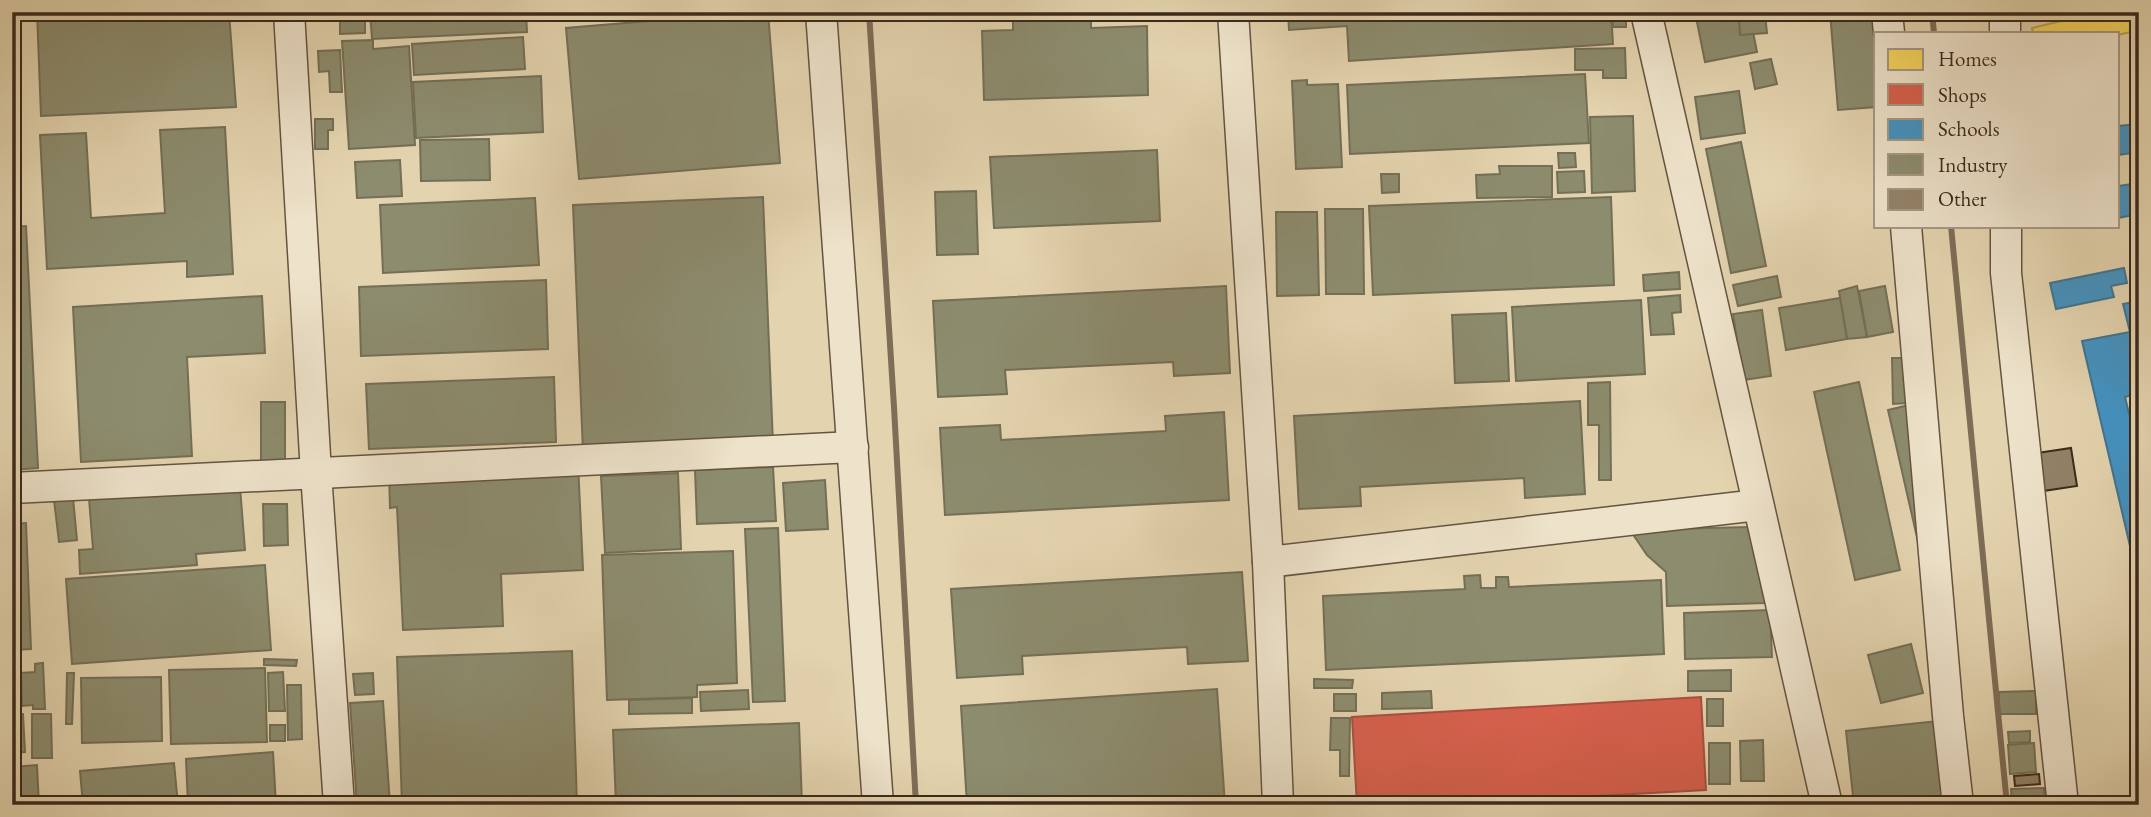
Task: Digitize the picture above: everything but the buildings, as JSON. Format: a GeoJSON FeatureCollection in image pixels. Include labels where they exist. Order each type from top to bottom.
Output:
{"type":"FeatureCollection","features":[{"type":"Feature","properties":{"kind":"street"},"geometry":{"type":"LineString","coordinates":[[289,12],[339,805]]}},
{"type":"Feature","properties":{"kind":"street"},"geometry":{"type":"LineString","coordinates":[[821,12],[878,805]]}},
{"type":"Feature","properties":{"kind":"street"},"geometry":{"type":"LineString","coordinates":[[1233,12],[1268,562],[1278,805]]}},
{"type":"Feature","properties":{"kind":"street"},"geometry":{"type":"LineString","coordinates":[[1646,12],[1827,805]]}},
{"type":"Feature","properties":{"kind":"street"},"geometry":{"type":"LineString","coordinates":[[1887,12],[1889,32]]}},
{"type":"Feature","properties":{"kind":"street"},"geometry":{"type":"LineString","coordinates":[[2005,12],[2005,32]]}},
{"type":"Feature","properties":{"kind":"street"},"geometry":{"type":"LineString","coordinates":[[1906,228],[1958,805]]}},
{"type":"Feature","properties":{"kind":"street"},"geometry":{"type":"LineString","coordinates":[[2006,228],[2006,273],[2063,805]]}},
{"type":"Feature","properties":{"kind":"street"},"geometry":{"type":"LineString","coordinates":[[12,488],[853,447]]}},
{"type":"Feature","properties":{"kind":"street"},"geometry":{"type":"LineString","coordinates":[[1268,562],[1758,505]]}},
{"type":"Feature","properties":{"kind":"waterway"},"geometry":{"type":"LineString","coordinates":[[869,12],[916,805]]}},
{"type":"Feature","properties":{"kind":"waterway"},"geometry":{"type":"LineString","coordinates":[[1932,12],[1934,32]]}},
{"type":"Feature","properties":{"kind":"waterway"},"geometry":{"type":"LineString","coordinates":[[1951,228],[2007,805]]}}]}
